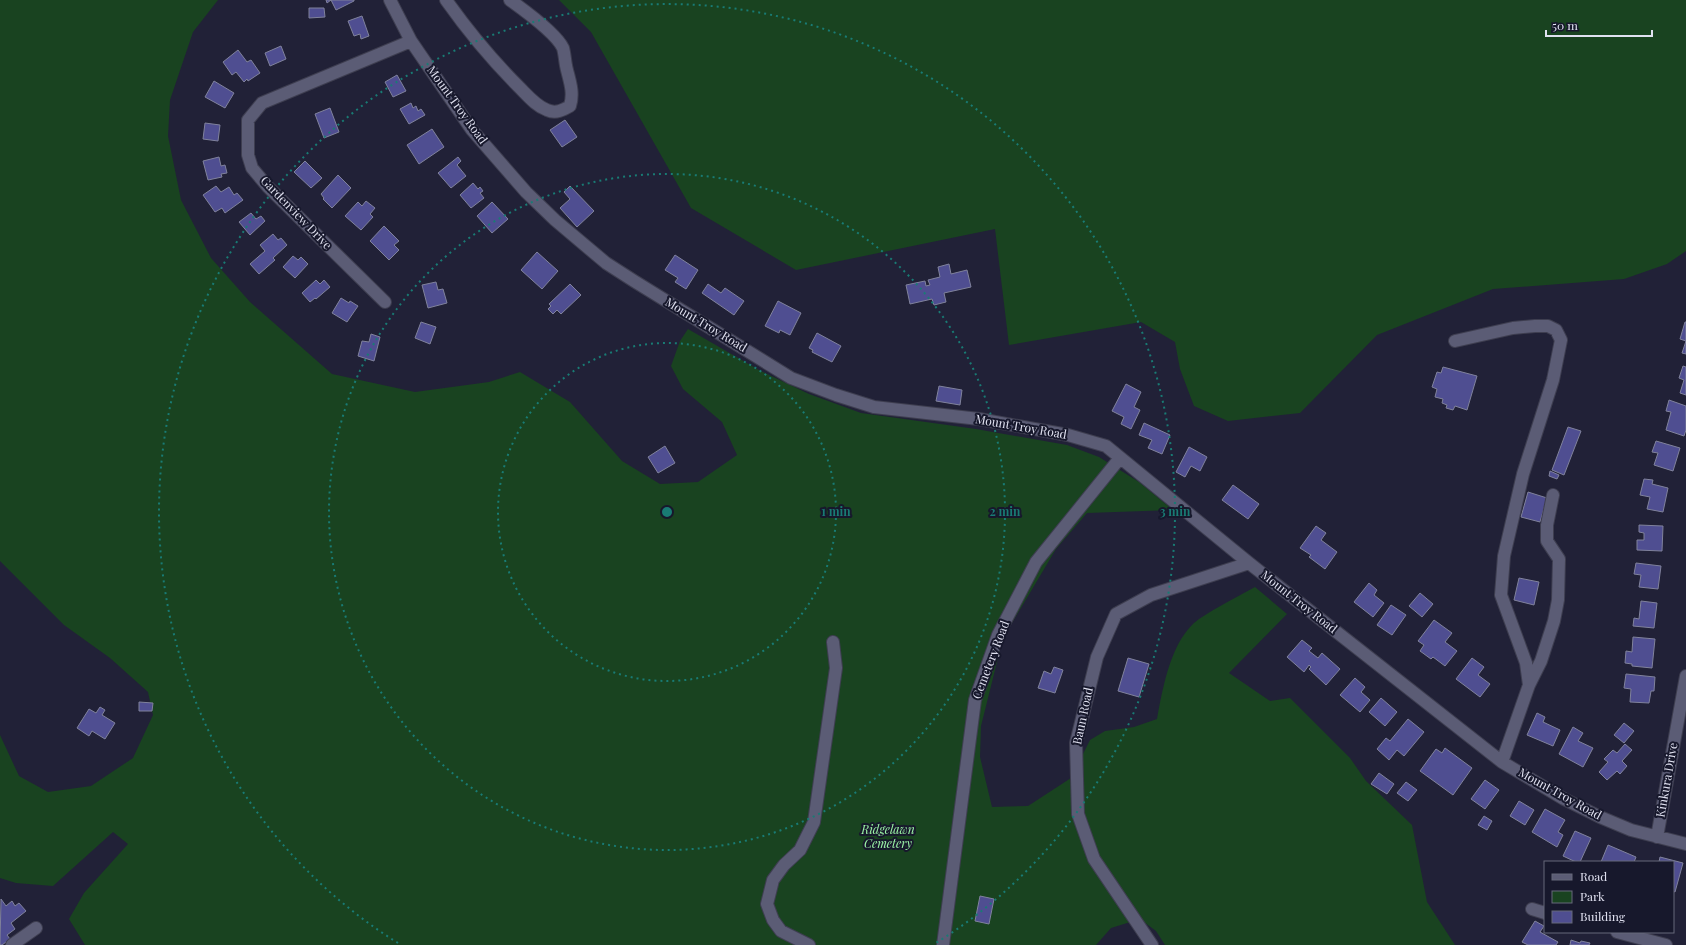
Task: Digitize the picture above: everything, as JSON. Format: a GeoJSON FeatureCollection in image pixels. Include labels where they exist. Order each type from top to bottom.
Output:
{"type":"FeatureCollection","features":[{"type":"Feature","properties":{"kind":"street","name":"Mount Troy Road"},"geometry":{"type":"LineString","coordinates":[[390,0],[411,41],[472,130],[526,192],[555,220],[606,263],[792,378],[836,395],[874,407],[979,419],[1068,435],[1106,446],[1249,562],[1502,762],[1564,799],[1600,817],[1631,830],[1686,844]]}},
{"type":"Feature","properties":{"kind":"street"},"geometry":{"type":"LineString","coordinates":[[446,0],[497,64],[535,103],[548,111],[560,111],[570,106],[573,96],[563,49],[559,42],[539,23],[510,0]]}},
{"type":"Feature","properties":{"kind":"street","name":"Gardenview Drive"},"geometry":{"type":"LineString","coordinates":[[385,302],[268,187],[252,168],[248,155],[248,120],[262,103],[411,41]]}},
{"type":"Feature","properties":{"kind":"street"},"geometry":{"type":"LineString","coordinates":[[1455,341],[1513,328],[1535,326],[1548,326],[1556,330],[1561,340],[1553,380],[1523,474],[1504,556],[1501,595],[1526,663],[1529,685]]}},
{"type":"Feature","properties":{"kind":"street","name":"Cemetery Road"},"geometry":{"type":"LineString","coordinates":[[942,945],[975,700],[998,635],[1036,562],[1120,458]]}},
{"type":"Feature","properties":{"kind":"street"},"geometry":{"type":"LineString","coordinates":[[1502,762],[1529,685],[1541,661],[1554,621],[1558,600],[1558,559],[1547,541],[1547,525],[1553,495]]}},
{"type":"Feature","properties":{"kind":"street","name":"Baun Road"},"geometry":{"type":"LineString","coordinates":[[1152,945],[1094,858],[1078,814],[1076,743],[1097,657],[1116,614],[1151,595],[1249,562]]}},
{"type":"Feature","properties":{"kind":"street"},"geometry":{"type":"LineString","coordinates":[[809,945],[781,931],[773,920],[766,904],[773,880],[784,865],[800,850],[814,822],[836,668],[833,642]]}},
{"type":"Feature","properties":{"kind":"street","name":"Kinkura Drive"},"geometry":{"type":"LineString","coordinates":[[1657,837],[1686,676]]}},
{"type":"Feature","properties":{"kind":"street"},"geometry":{"type":"LineString","coordinates":[[1532,909],[1544,913]]}},
{"type":"Feature","properties":{"kind":"street"},"geometry":{"type":"LineString","coordinates":[[12,945],[36,928]]}},
{"type":"Feature","properties":{"kind":"street"},"geometry":{"type":"LineString","coordinates":[[1621,933],[1666,945]]}},
{"type":"Feature","properties":{"kind":"green space","name":"Ridgelawn Cemetery"},"geometry":{"type":"Polygon","coordinates":[[[0,0],[218,0],[193,32],[170,100],[168,136],[181,200],[211,258],[250,302],[332,374],[415,392],[489,382],[520,372],[570,402],[622,461],[660,484],[698,482],[737,455],[722,422],[683,389],[671,366],[680,341],[688,329],[759,370],[809,394],[861,413],[976,429],[1067,445],[1099,457],[1139,482],[1173,510],[1087,513],[1056,549],[1003,638],[981,726],[980,757],[992,807],[1028,806],[1071,778],[1090,740],[1105,731],[1134,727],[1157,719],[1170,664],[1181,639],[1189,628],[1199,619],[1255,587],[1287,614],[1229,673],[1270,701],[1290,698],[1350,758],[1366,781],[1412,825],[1427,902],[1455,945],[1165,945],[1156,931],[1140,919],[1111,928],[1096,945],[85,945],[69,919],[84,893],[128,844],[113,832],[53,886],[16,883],[0,878],[0,735],[19,776],[48,792],[91,786],[133,758],[153,715],[148,692],[110,658],[64,625],[0,561],[0,0]]]}},
{"type":"Feature","properties":{"kind":"green space"},"geometry":{"type":"Polygon","coordinates":[[[559,0],[1686,0],[1686,251],[1667,264],[1624,279],[1493,289],[1377,335],[1300,413],[1228,421],[1194,406],[1180,369],[1175,342],[1141,322],[1009,345],[995,229],[796,270],[691,208],[591,32],[559,0]]]}},
{"type":"Feature","properties":{"kind":"building"},"geometry":{"type":"Polygon","coordinates":[[[331,0],[354,0],[354,1],[336,10],[331,0]]]}},
{"type":"Feature","properties":{"kind":"building"},"geometry":{"type":"Polygon","coordinates":[[[309,8],[324,8],[325,17],[309,18],[309,8]]]}},
{"type":"Feature","properties":{"kind":"building"},"geometry":{"type":"Polygon","coordinates":[[[362,16],[369,36],[361,39],[360,34],[354,36],[348,21],[362,16]]]}},
{"type":"Feature","properties":{"kind":"building"},"geometry":{"type":"Polygon","coordinates":[[[281,46],[286,59],[270,66],[265,53],[281,46]]]}},
{"type":"Feature","properties":{"kind":"building"},"geometry":{"type":"Polygon","coordinates":[[[238,50],[247,62],[251,60],[260,73],[248,81],[247,79],[244,82],[236,72],[232,75],[223,62],[238,50]]]}},
{"type":"Feature","properties":{"kind":"building"},"geometry":{"type":"Polygon","coordinates":[[[397,75],[406,91],[393,97],[385,82],[397,75]]]}},
{"type":"Feature","properties":{"kind":"building"},"geometry":{"type":"Polygon","coordinates":[[[214,81],[234,93],[225,108],[205,97],[214,81]]]}},
{"type":"Feature","properties":{"kind":"building"},"geometry":{"type":"Polygon","coordinates":[[[411,103],[413,108],[416,106],[418,111],[421,109],[425,115],[409,124],[400,109],[411,103]]]}},
{"type":"Feature","properties":{"kind":"building"},"geometry":{"type":"Polygon","coordinates":[[[330,108],[339,132],[324,138],[315,114],[330,108]]]}},
{"type":"Feature","properties":{"kind":"building"},"geometry":{"type":"Polygon","coordinates":[[[565,120],[577,137],[562,147],[550,130],[565,120]]]}},
{"type":"Feature","properties":{"kind":"building"},"geometry":{"type":"Polygon","coordinates":[[[205,123],[220,125],[218,141],[203,139],[205,123]]]}},
{"type":"Feature","properties":{"kind":"building"},"geometry":{"type":"Polygon","coordinates":[[[432,129],[444,147],[419,164],[407,145],[432,129]]]}},
{"type":"Feature","properties":{"kind":"building"},"geometry":{"type":"Polygon","coordinates":[[[219,157],[221,166],[225,165],[227,173],[221,174],[222,177],[208,180],[203,161],[219,157]]]}},
{"type":"Feature","properties":{"kind":"building"},"geometry":{"type":"Polygon","coordinates":[[[458,157],[461,161],[457,165],[466,176],[451,188],[438,173],[458,157]]]}},
{"type":"Feature","properties":{"kind":"building"},"geometry":{"type":"Polygon","coordinates":[[[305,161],[322,178],[311,188],[294,172],[305,161]]]}},
{"type":"Feature","properties":{"kind":"building"},"geometry":{"type":"Polygon","coordinates":[[[338,175],[351,188],[332,208],[323,199],[324,198],[321,194],[338,175]]]}},
{"type":"Feature","properties":{"kind":"building"},"geometry":{"type":"Polygon","coordinates":[[[473,183],[478,189],[480,187],[483,191],[480,193],[484,198],[471,208],[460,195],[473,183]]]}},
{"type":"Feature","properties":{"kind":"building"},"geometry":{"type":"Polygon","coordinates":[[[216,186],[221,192],[229,187],[234,195],[237,193],[243,200],[225,213],[222,208],[215,212],[203,195],[216,186]]]}},
{"type":"Feature","properties":{"kind":"building"},"geometry":{"type":"Polygon","coordinates":[[[570,186],[594,211],[577,227],[560,208],[570,199],[564,192],[570,186]]]}},
{"type":"Feature","properties":{"kind":"building"},"geometry":{"type":"Polygon","coordinates":[[[366,201],[375,208],[370,214],[373,217],[361,230],[345,216],[358,202],[362,206],[366,201]]]}},
{"type":"Feature","properties":{"kind":"building"},"geometry":{"type":"Polygon","coordinates":[[[492,202],[508,219],[492,233],[477,216],[492,202]]]}},
{"type":"Feature","properties":{"kind":"building"},"geometry":{"type":"Polygon","coordinates":[[[251,213],[256,219],[261,216],[265,221],[250,235],[239,222],[251,213]]]}},
{"type":"Feature","properties":{"kind":"building"},"geometry":{"type":"Polygon","coordinates":[[[384,226],[399,241],[394,245],[399,250],[389,260],[370,241],[384,226]]]}},
{"type":"Feature","properties":{"kind":"building"},"geometry":{"type":"Polygon","coordinates":[[[273,234],[278,240],[281,238],[287,245],[273,258],[275,260],[259,274],[250,264],[265,251],[260,245],[273,234]]]}},
{"type":"Feature","properties":{"kind":"building"},"geometry":{"type":"Polygon","coordinates":[[[537,252],[558,271],[542,289],[521,270],[537,252]]]}},
{"type":"Feature","properties":{"kind":"building"},"geometry":{"type":"Polygon","coordinates":[[[675,255],[698,270],[686,289],[675,282],[678,278],[665,270],[675,255]]]}},
{"type":"Feature","properties":{"kind":"building"},"geometry":{"type":"Polygon","coordinates":[[[293,256],[298,260],[301,257],[308,264],[295,278],[283,267],[293,256]]]}},
{"type":"Feature","properties":{"kind":"building"},"geometry":{"type":"Polygon","coordinates":[[[949,264],[951,274],[967,270],[971,287],[944,293],[946,302],[934,305],[932,299],[910,304],[906,285],[925,281],[926,286],[930,285],[928,280],[940,277],[938,267],[949,264]]]}},
{"type":"Feature","properties":{"kind":"building"},"geometry":{"type":"Polygon","coordinates":[[[316,280],[320,284],[324,280],[330,287],[310,302],[302,293],[316,280]]]}},
{"type":"Feature","properties":{"kind":"building"},"geometry":{"type":"Polygon","coordinates":[[[436,282],[438,290],[443,289],[447,303],[428,308],[422,285],[436,282]]]}},
{"type":"Feature","properties":{"kind":"building"},"geometry":{"type":"Polygon","coordinates":[[[570,284],[581,295],[561,314],[557,310],[553,314],[548,309],[551,306],[549,304],[570,284]]]}},
{"type":"Feature","properties":{"kind":"building"},"geometry":{"type":"Polygon","coordinates":[[[708,284],[721,293],[725,288],[744,301],[734,315],[702,293],[708,284]]]}},
{"type":"Feature","properties":{"kind":"building"},"geometry":{"type":"Polygon","coordinates":[[[341,298],[358,306],[347,322],[332,313],[341,298]]]}},
{"type":"Feature","properties":{"kind":"building"},"geometry":{"type":"Polygon","coordinates":[[[778,301],[801,313],[790,335],[780,330],[779,333],[765,326],[778,301]]]}},
{"type":"Feature","properties":{"kind":"building"},"geometry":{"type":"Polygon","coordinates":[[[421,322],[436,327],[430,344],[415,338],[421,322]]]}},
{"type":"Feature","properties":{"kind":"building"},"geometry":{"type":"Polygon","coordinates":[[[1686,322],[1686,341],[1680,339],[1686,322]]]}},
{"type":"Feature","properties":{"kind":"building"},"geometry":{"type":"Polygon","coordinates":[[[817,333],[841,346],[832,362],[812,352],[813,350],[809,348],[817,333]]]}},
{"type":"Feature","properties":{"kind":"building"},"geometry":{"type":"Polygon","coordinates":[[[371,334],[380,337],[374,361],[358,356],[362,341],[369,342],[371,334]]]}},
{"type":"Feature","properties":{"kind":"building"},"geometry":{"type":"Polygon","coordinates":[[[1686,341],[1686,354],[1682,353],[1686,341]]]}},
{"type":"Feature","properties":{"kind":"building"},"geometry":{"type":"Polygon","coordinates":[[[1683,366],[1686,367],[1686,395],[1680,393],[1684,380],[1679,378],[1683,366]]]}},
{"type":"Feature","properties":{"kind":"building"},"geometry":{"type":"Polygon","coordinates":[[[1443,367],[1477,376],[1467,410],[1455,406],[1453,410],[1446,408],[1447,405],[1442,403],[1443,399],[1435,397],[1437,389],[1432,387],[1437,372],[1441,373],[1443,367]]]}},
{"type":"Feature","properties":{"kind":"building"},"geometry":{"type":"Polygon","coordinates":[[[1126,384],[1141,392],[1134,407],[1140,410],[1131,429],[1121,424],[1124,417],[1112,411],[1126,384]]]}},
{"type":"Feature","properties":{"kind":"building"},"geometry":{"type":"Polygon","coordinates":[[[939,386],[962,390],[960,405],[936,401],[939,386]]]}},
{"type":"Feature","properties":{"kind":"building"},"geometry":{"type":"Polygon","coordinates":[[[1669,400],[1686,406],[1686,430],[1684,436],[1666,430],[1671,412],[1666,411],[1669,400]]]}},
{"type":"Feature","properties":{"kind":"building"},"geometry":{"type":"Polygon","coordinates":[[[1144,423],[1170,435],[1162,454],[1148,448],[1152,440],[1139,435],[1144,423]]]}},
{"type":"Feature","properties":{"kind":"building"},"geometry":{"type":"Polygon","coordinates":[[[1568,427],[1581,431],[1564,475],[1552,470],[1568,427]]]}},
{"type":"Feature","properties":{"kind":"building"},"geometry":{"type":"Polygon","coordinates":[[[1656,441],[1680,448],[1673,471],[1654,465],[1658,453],[1652,452],[1656,441]]]}},
{"type":"Feature","properties":{"kind":"building"},"geometry":{"type":"Polygon","coordinates":[[[665,446],[675,463],[658,473],[648,457],[665,446]]]}},
{"type":"Feature","properties":{"kind":"building"},"geometry":{"type":"Polygon","coordinates":[[[1189,447],[1207,457],[1200,471],[1191,466],[1185,477],[1176,472],[1189,447]]]}},
{"type":"Feature","properties":{"kind":"building"},"geometry":{"type":"Polygon","coordinates":[[[1550,471],[1559,475],[1557,479],[1549,476],[1550,471]]]}},
{"type":"Feature","properties":{"kind":"building"},"geometry":{"type":"Polygon","coordinates":[[[1644,479],[1653,480],[1652,484],[1668,488],[1663,512],[1647,509],[1650,497],[1640,495],[1644,479]]]}},
{"type":"Feature","properties":{"kind":"building"},"geometry":{"type":"Polygon","coordinates":[[[1233,485],[1259,504],[1248,519],[1222,500],[1233,485]]]}},
{"type":"Feature","properties":{"kind":"building"},"geometry":{"type":"Polygon","coordinates":[[[1528,492],[1547,498],[1540,522],[1521,517],[1528,492]]]}},
{"type":"Feature","properties":{"kind":"building"},"geometry":{"type":"Polygon","coordinates":[[[1639,525],[1663,526],[1662,551],[1637,550],[1637,540],[1644,540],[1644,533],[1639,532],[1639,525]]]}},
{"type":"Feature","properties":{"kind":"building"},"geometry":{"type":"Polygon","coordinates":[[[1316,526],[1326,533],[1321,540],[1337,552],[1325,569],[1309,557],[1311,555],[1300,548],[1316,526]]]}},
{"type":"Feature","properties":{"kind":"building"},"geometry":{"type":"Polygon","coordinates":[[[1636,563],[1661,566],[1658,589],[1639,587],[1641,575],[1634,574],[1636,563]]]}},
{"type":"Feature","properties":{"kind":"building"},"geometry":{"type":"Polygon","coordinates":[[[1519,578],[1539,582],[1534,605],[1514,600],[1519,578]]]}},
{"type":"Feature","properties":{"kind":"building"},"geometry":{"type":"Polygon","coordinates":[[[1369,583],[1377,590],[1374,595],[1384,603],[1373,617],[1354,602],[1369,583]]]}},
{"type":"Feature","properties":{"kind":"building"},"geometry":{"type":"Polygon","coordinates":[[[1420,593],[1433,604],[1422,617],[1409,606],[1420,593]]]}},
{"type":"Feature","properties":{"kind":"building"},"geometry":{"type":"Polygon","coordinates":[[[1641,601],[1657,603],[1654,628],[1633,626],[1634,618],[1639,619],[1641,601]]]}},
{"type":"Feature","properties":{"kind":"building"},"geometry":{"type":"Polygon","coordinates":[[[1391,605],[1406,615],[1392,635],[1377,625],[1391,605]]]}},
{"type":"Feature","properties":{"kind":"building"},"geometry":{"type":"Polygon","coordinates":[[[1434,620],[1452,633],[1445,642],[1457,651],[1445,666],[1433,657],[1431,659],[1420,651],[1424,645],[1418,641],[1434,620]]]}},
{"type":"Feature","properties":{"kind":"building"},"geometry":{"type":"Polygon","coordinates":[[[1633,637],[1655,639],[1652,668],[1632,666],[1632,664],[1625,663],[1626,651],[1632,652],[1633,637]]]}},
{"type":"Feature","properties":{"kind":"building"},"geometry":{"type":"Polygon","coordinates":[[[1302,640],[1312,648],[1309,651],[1318,658],[1322,653],[1340,669],[1326,685],[1309,669],[1311,667],[1309,665],[1304,672],[1287,657],[1302,640]]]}},
{"type":"Feature","properties":{"kind":"building"},"geometry":{"type":"Polygon","coordinates":[[[1128,658],[1149,664],[1139,697],[1118,691],[1128,658]]]}},
{"type":"Feature","properties":{"kind":"building"},"geometry":{"type":"Polygon","coordinates":[[[1472,658],[1484,667],[1478,675],[1490,684],[1480,697],[1456,679],[1472,658]]]}},
{"type":"Feature","properties":{"kind":"building"},"geometry":{"type":"Polygon","coordinates":[[[1054,667],[1063,670],[1055,693],[1038,688],[1044,671],[1051,674],[1054,667]]]}},
{"type":"Feature","properties":{"kind":"building"},"geometry":{"type":"Polygon","coordinates":[[[1626,674],[1655,677],[1654,691],[1651,691],[1649,703],[1630,702],[1631,689],[1624,688],[1626,674]]]}},
{"type":"Feature","properties":{"kind":"building"},"geometry":{"type":"Polygon","coordinates":[[[1355,678],[1365,687],[1361,692],[1370,700],[1360,712],[1340,695],[1355,678]]]}},
{"type":"Feature","properties":{"kind":"building"},"geometry":{"type":"Polygon","coordinates":[[[1381,698],[1397,712],[1385,726],[1369,712],[1381,698]]]}},
{"type":"Feature","properties":{"kind":"building"},"geometry":{"type":"Polygon","coordinates":[[[139,702],[153,703],[152,711],[139,711],[139,702]]]}},
{"type":"Feature","properties":{"kind":"building"},"geometry":{"type":"Polygon","coordinates":[[[100,707],[105,710],[102,715],[115,723],[105,739],[92,731],[89,736],[77,728],[89,709],[96,713],[100,707]]]}},
{"type":"Feature","properties":{"kind":"building"},"geometry":{"type":"Polygon","coordinates":[[[1537,713],[1545,717],[1543,722],[1560,730],[1553,746],[1527,735],[1537,713]]]}},
{"type":"Feature","properties":{"kind":"building"},"geometry":{"type":"Polygon","coordinates":[[[1408,719],[1424,732],[1404,756],[1397,750],[1389,760],[1377,749],[1386,738],[1390,741],[1408,719]]]}},
{"type":"Feature","properties":{"kind":"building"},"geometry":{"type":"Polygon","coordinates":[[[1624,723],[1634,731],[1624,743],[1614,735],[1624,723]]]}},
{"type":"Feature","properties":{"kind":"building"},"geometry":{"type":"Polygon","coordinates":[[[1573,727],[1583,733],[1578,741],[1593,748],[1583,767],[1559,754],[1573,727]]]}},
{"type":"Feature","properties":{"kind":"building"},"geometry":{"type":"Polygon","coordinates":[[[1625,744],[1632,750],[1622,761],[1627,766],[1620,774],[1617,771],[1607,780],[1599,772],[1608,762],[1604,759],[1613,750],[1617,753],[1625,744]]]}},
{"type":"Feature","properties":{"kind":"building"},"geometry":{"type":"Polygon","coordinates":[[[1445,748],[1472,768],[1453,795],[1420,771],[1436,749],[1442,753],[1445,748]]]}},
{"type":"Feature","properties":{"kind":"building"},"geometry":{"type":"Polygon","coordinates":[[[1379,773],[1394,784],[1387,794],[1371,784],[1379,773]]]}},
{"type":"Feature","properties":{"kind":"building"},"geometry":{"type":"Polygon","coordinates":[[[1485,780],[1499,790],[1485,809],[1471,799],[1485,780]]]}},
{"type":"Feature","properties":{"kind":"building"},"geometry":{"type":"Polygon","coordinates":[[[1406,782],[1417,790],[1408,801],[1397,793],[1406,782]]]}},
{"type":"Feature","properties":{"kind":"building"},"geometry":{"type":"Polygon","coordinates":[[[1519,801],[1534,810],[1525,825],[1510,816],[1519,801]]]}},
{"type":"Feature","properties":{"kind":"building"},"geometry":{"type":"Polygon","coordinates":[[[1545,809],[1565,820],[1558,832],[1563,835],[1557,847],[1532,832],[1545,809]]]}},
{"type":"Feature","properties":{"kind":"building"},"geometry":{"type":"Polygon","coordinates":[[[1484,816],[1492,821],[1487,830],[1478,825],[1484,816]]]}},
{"type":"Feature","properties":{"kind":"building"},"geometry":{"type":"Polygon","coordinates":[[[1575,831],[1591,838],[1580,861],[1574,861],[1563,856],[1575,831]]]}},
{"type":"Feature","properties":{"kind":"building"},"geometry":{"type":"Polygon","coordinates":[[[1608,845],[1636,857],[1634,861],[1601,861],[1608,845]]]}},
{"type":"Feature","properties":{"kind":"building"},"geometry":{"type":"Polygon","coordinates":[[[1660,857],[1683,863],[1675,892],[1674,861],[1659,861],[1660,857]]]}},
{"type":"Feature","properties":{"kind":"building"},"geometry":{"type":"Polygon","coordinates":[[[980,896],[994,899],[989,924],[975,921],[980,896]]]}},
{"type":"Feature","properties":{"kind":"building"},"geometry":{"type":"Polygon","coordinates":[[[1,899],[6,906],[12,901],[15,906],[19,903],[26,911],[11,923],[15,929],[7,935],[10,939],[0,945],[1,899]]]}},
{"type":"Feature","properties":{"kind":"building"},"geometry":{"type":"Polygon","coordinates":[[[1535,921],[1544,926],[1540,932],[1558,942],[1556,945],[1528,945],[1522,942],[1535,921]]]}},
{"type":"Feature","properties":{"kind":"building"},"geometry":{"type":"Polygon","coordinates":[[[1571,940],[1580,943],[1581,941],[1590,943],[1589,945],[1570,945],[1571,940]]]}}]}
